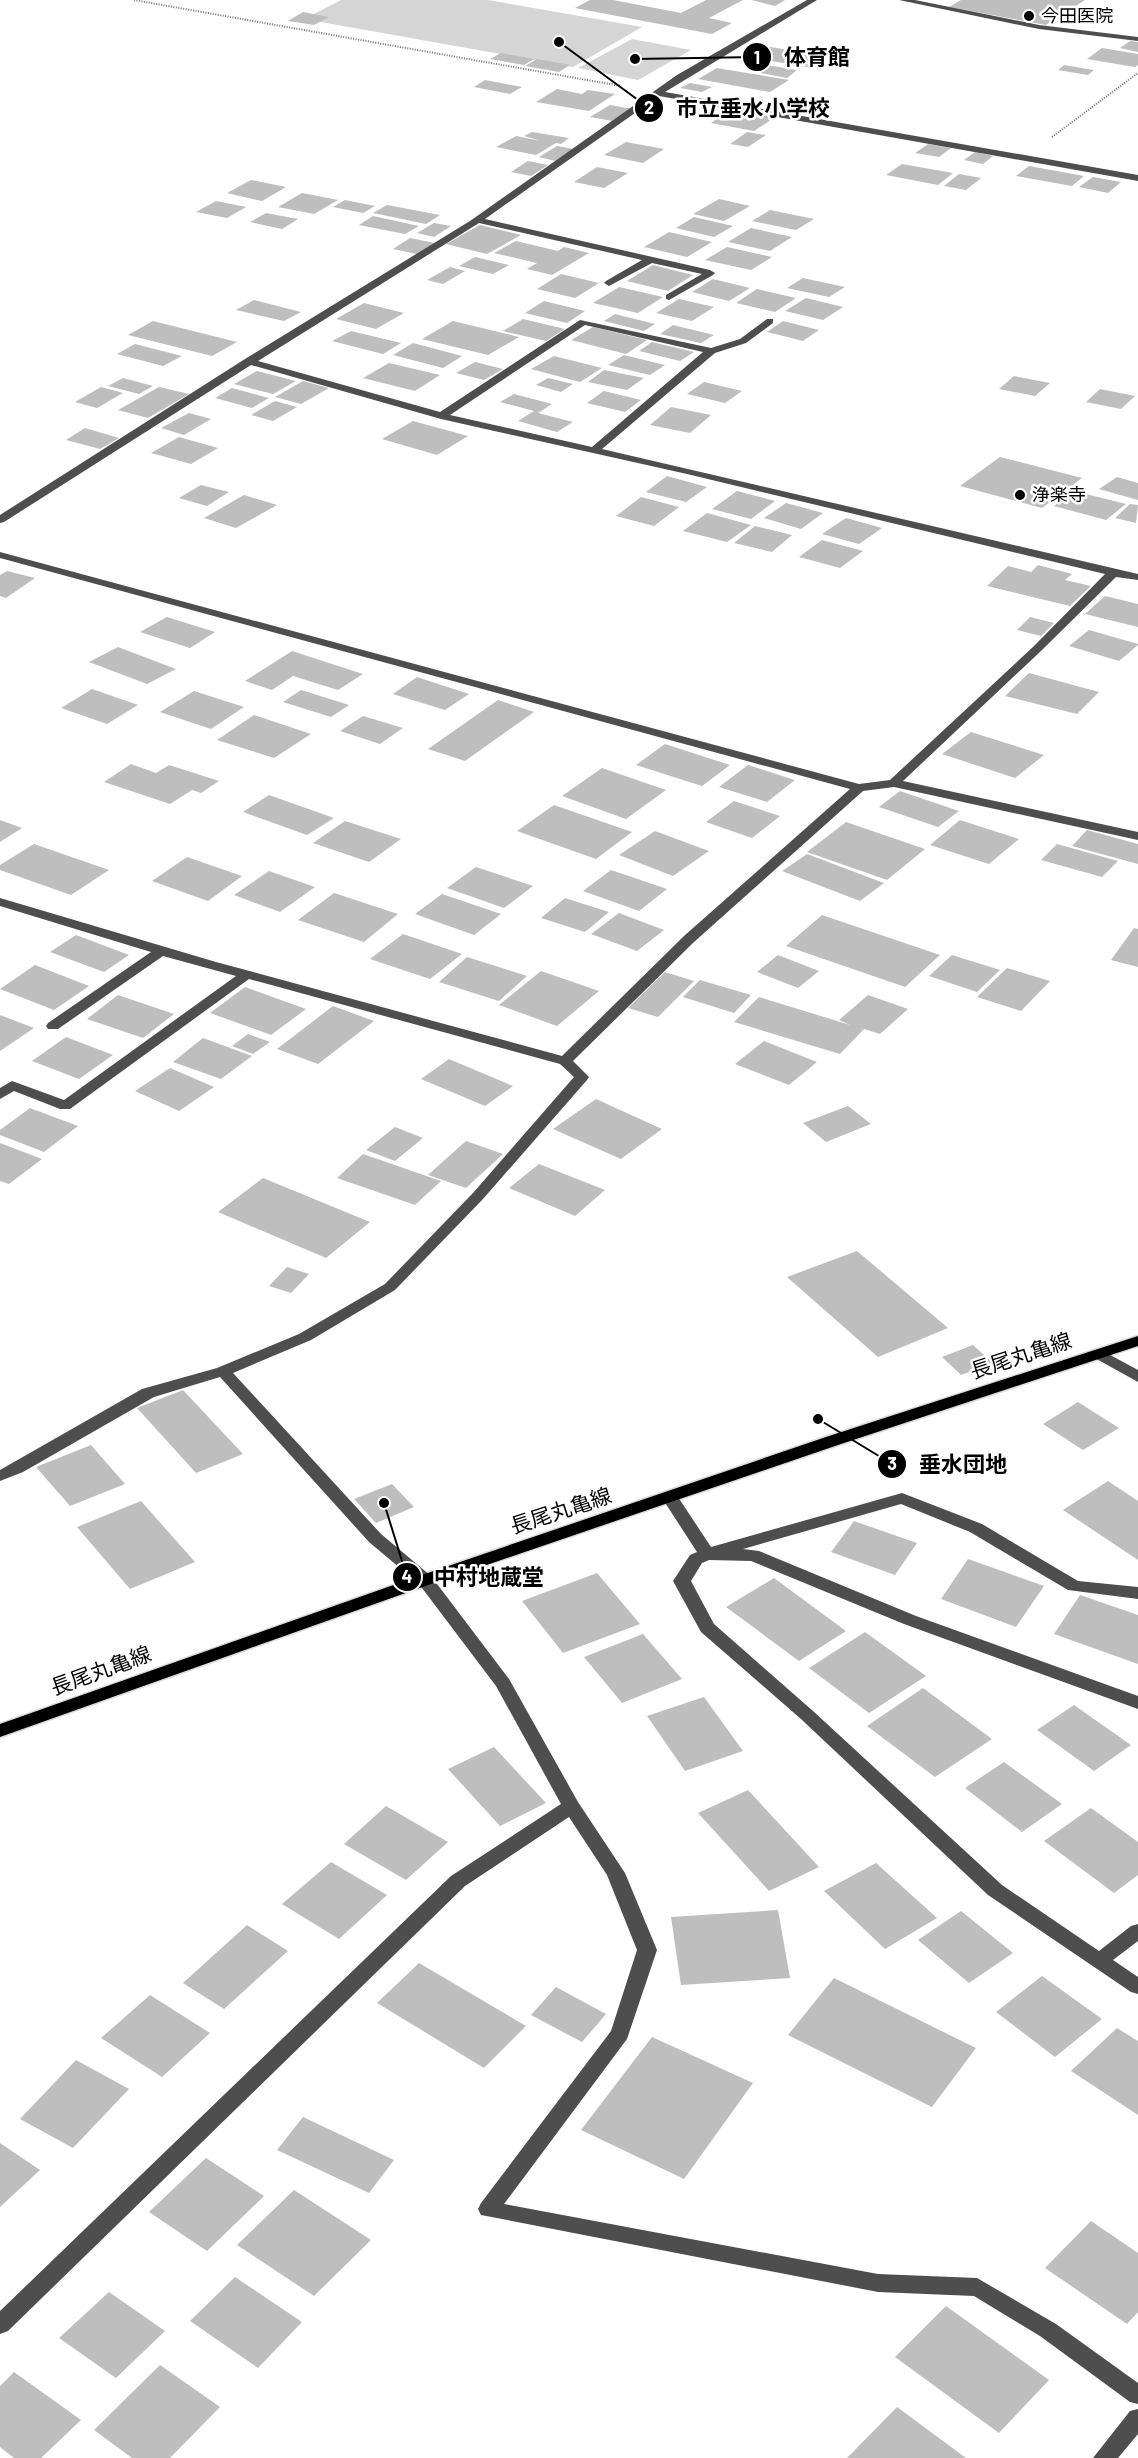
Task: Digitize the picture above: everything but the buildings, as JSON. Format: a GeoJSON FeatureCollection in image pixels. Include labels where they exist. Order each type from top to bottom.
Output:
{"type":"FeatureCollection","features":[{"type":"Feature","properties":{"kind":"main road","name":"長尾丸亀線"},"geometry":{"type":"LineString","coordinates":[[0,1731],[425,1580],[832,1441],[1138,1341]]}},
{"type":"Feature","properties":{"kind":"street"},"geometry":{"type":"LineString","coordinates":[[0,520],[249,361],[477,220],[680,77],[813,0]]}},
{"type":"Feature","properties":{"kind":"street"},"geometry":{"type":"LineString","coordinates":[[903,0],[1039,27],[1138,39]]}},
{"type":"Feature","properties":{"kind":"street"},"geometry":{"type":"LineString","coordinates":[[657,93],[1138,178]]}},
{"type":"Feature","properties":{"kind":"street"},"geometry":{"type":"LineString","coordinates":[[477,220],[710,273],[669,297]]}},
{"type":"Feature","properties":{"kind":"street"},"geometry":{"type":"LineString","coordinates":[[609,283],[650,260]]}},
{"type":"Feature","properties":{"kind":"street"},"geometry":{"type":"LineString","coordinates":[[592,451],[711,351],[743,341],[770,321]]}},
{"type":"Feature","properties":{"kind":"street"},"geometry":{"type":"LineString","coordinates":[[441,416],[584,322],[711,351]]}},
{"type":"Feature","properties":{"kind":"street"},"geometry":{"type":"LineString","coordinates":[[249,361],[441,416],[1138,577]]}},
{"type":"Feature","properties":{"kind":"street"},"geometry":{"type":"LineString","coordinates":[[0,555],[859,788],[894,783],[1138,836]]}},
{"type":"Feature","properties":{"kind":"street"},"geometry":{"type":"LineString","coordinates":[[894,783],[1038,648],[1113,573]]}},
{"type":"Feature","properties":{"kind":"street"},"geometry":{"type":"LineString","coordinates":[[565,1061],[689,939],[859,788]]}},
{"type":"Feature","properties":{"kind":"street"},"geometry":{"type":"LineString","coordinates":[[0,902],[101,935],[423,1020],[565,1061],[582,1077],[478,1196],[390,1287],[305,1338],[223,1371],[148,1393],[0,1476]]}},
{"type":"Feature","properties":{"kind":"street"},"geometry":{"type":"LineString","coordinates":[[53,1026],[161,951]]}},
{"type":"Feature","properties":{"kind":"street"},"geometry":{"type":"LineString","coordinates":[[0,1095],[12,1085],[65,1106],[248,974]]}},
{"type":"Feature","properties":{"kind":"street"},"geometry":{"type":"LineString","coordinates":[[1099,1354],[1138,1377]]}},
{"type":"Feature","properties":{"kind":"street"},"geometry":{"type":"LineString","coordinates":[[223,1371],[375,1538],[425,1580],[503,1683],[571,1806],[616,1873],[647,1950],[620,2034],[488,2209],[878,2283],[977,2287],[1048,2330],[1138,2395]]}},
{"type":"Feature","properties":{"kind":"street"},"geometry":{"type":"LineString","coordinates":[[670,1498],[707,1554]]}},
{"type":"Feature","properties":{"kind":"street"},"geometry":{"type":"LineString","coordinates":[[1138,1593],[1074,1586],[976,1528],[902,1498],[707,1554],[696,1559],[682,1581],[707,1628],[807,1715],[996,1890],[1138,1987]]}},
{"type":"Feature","properties":{"kind":"street"},"geometry":{"type":"LineString","coordinates":[[707,1554],[753,1556],[910,1620],[1138,1703]]}},
{"type":"Feature","properties":{"kind":"street"},"geometry":{"type":"LineString","coordinates":[[0,2325],[458,1881],[571,1806]]}},
{"type":"Feature","properties":{"kind":"street"},"geometry":{"type":"LineString","coordinates":[[1099,1961],[1138,1930]]}},
{"type":"Feature","properties":{"kind":"street"},"geometry":{"type":"LineString","coordinates":[[1104,2458],[1138,2418]]}},
{"type":"Feature","properties":{"kind":"path"},"geometry":{"type":"LineString","coordinates":[[134,0],[657,93]]}},
{"type":"Feature","properties":{"kind":"path"},"geometry":{"type":"LineString","coordinates":[[1025,158],[1138,73]]}},
{"type":"Feature","properties":{"kind":"shaded area"},"geometry":{"type":"Polygon","coordinates":[[[341,0],[488,0],[642,27],[573,67],[304,19],[341,0]]]}},
{"type":"Feature","properties":{"kind":"shaded area"},"geometry":{"type":"Polygon","coordinates":[[[632,39],[691,50],[638,80],[578,68],[632,39]]]}},
{"type":"Feature","properties":{"kind":"place","name":"今田医院"},"geometry":{"type":"Point","coordinates":[1029,16]}},
{"type":"Feature","properties":{"kind":"place","name":"市立垂水小学校"},"geometry":{"type":"Point","coordinates":[559,42]}},
{"type":"Feature","properties":{"kind":"place","name":"体育館"},"geometry":{"type":"Point","coordinates":[635,59]}},
{"type":"Feature","properties":{"kind":"place","name":"浄楽寺"},"geometry":{"type":"Point","coordinates":[1020,495]}},
{"type":"Feature","properties":{"kind":"place","name":"垂水団地"},"geometry":{"type":"Point","coordinates":[818,1419]}},
{"type":"Feature","properties":{"kind":"place","name":"中村地蔵堂"},"geometry":{"type":"Point","coordinates":[384,1503]}}]}
